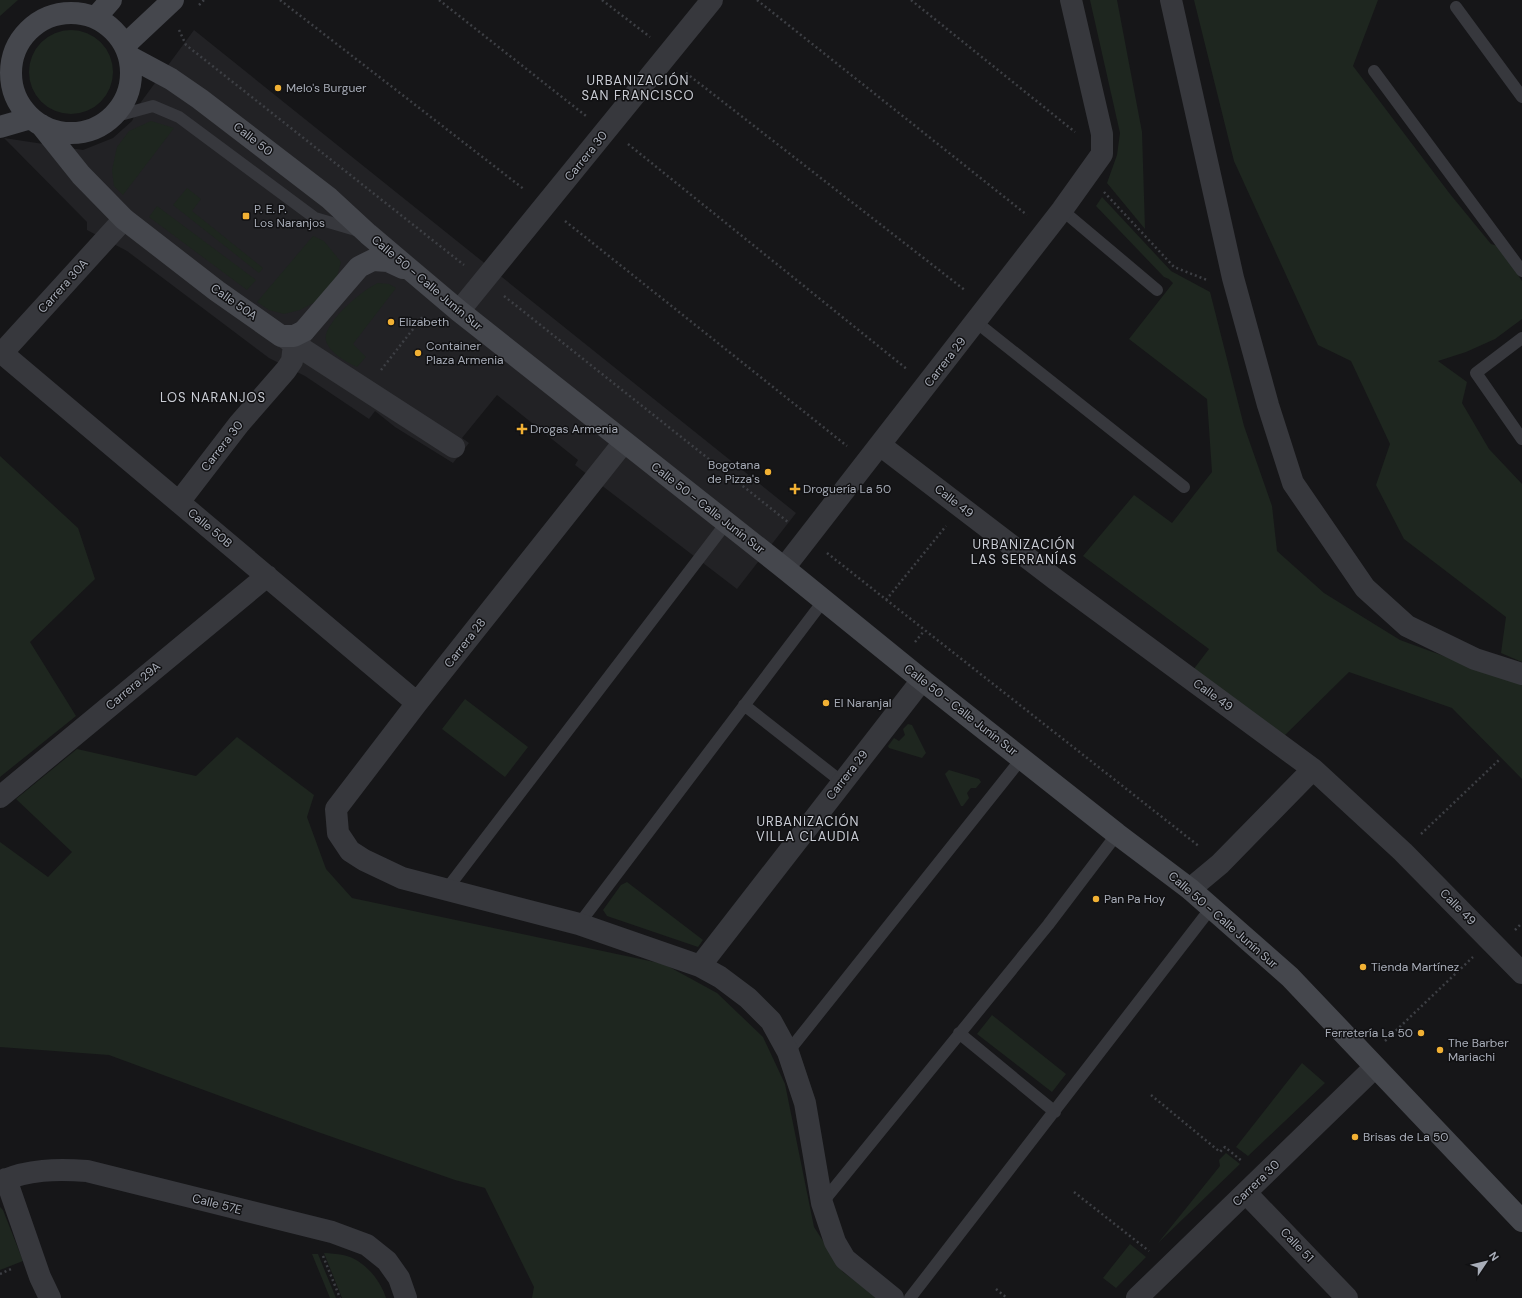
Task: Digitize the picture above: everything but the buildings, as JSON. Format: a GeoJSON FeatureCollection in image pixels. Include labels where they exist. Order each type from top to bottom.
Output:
{"type":"FeatureCollection","features":[{"type":"Feature","properties":{"kind":"street"},"geometry":{"type":"LineString","coordinates":[[83,10],[108,24],[118,34],[127,51],[132,69],[130,89],[121,107],[113,117],[103,125],[78,133],[65,133],[53,130],[36,121],[17,100],[6,69],[24,34],[32,27],[51,15],[83,10],[111,0]]}},
{"type":"Feature","properties":{"kind":"street"},"geometry":{"type":"LineString","coordinates":[[127,51],[173,0]]}},
{"type":"Feature","properties":{"kind":"street","name":"Carrera 30"},"geometry":{"type":"LineString","coordinates":[[459,311],[546,206],[712,0]]}},
{"type":"Feature","properties":{"kind":"street"},"geometry":{"type":"LineString","coordinates":[[1071,0],[1102,134],[1102,154]]}},
{"type":"Feature","properties":{"kind":"street"},"geometry":{"type":"LineString","coordinates":[[1171,0],[1233,278],[1268,405],[1293,483],[1365,588],[1407,626],[1475,659],[1522,674]]}},
{"type":"Feature","properties":{"kind":"street","name":"Calle 50"},"geometry":{"type":"LineString","coordinates":[[127,51],[200,99],[329,198],[368,234]]}},
{"type":"Feature","properties":{"kind":"street"},"geometry":{"type":"LineString","coordinates":[[0,127],[36,121]]}},
{"type":"Feature","properties":{"kind":"street","name":"Calle 50A"},"geometry":{"type":"LineString","coordinates":[[36,121],[81,175],[124,219],[217,291],[293,337],[365,390],[454,447]]}},
{"type":"Feature","properties":{"kind":"street","name":"Carrera 29"},"geometry":{"type":"LineString","coordinates":[[784,568],[1046,231],[1102,154]]}},
{"type":"Feature","properties":{"kind":"street","name":"Carrera 30A"},"geometry":{"type":"LineString","coordinates":[[2,353],[124,219]]}},
{"type":"Feature","properties":{"kind":"street","name":"Calle 50 - Calle Junín Sur"},"geometry":{"type":"LineString","coordinates":[[368,234],[459,311],[727,522],[922,680],[1117,834],[1190,889],[1290,977],[1522,1222]]}},
{"type":"Feature","properties":{"kind":"street"},"geometry":{"type":"LineString","coordinates":[[293,337],[359,267],[373,260],[388,261],[416,274]]}},
{"type":"Feature","properties":{"kind":"street","name":"Carrera 30"},"geometry":{"type":"LineString","coordinates":[[178,502],[239,424],[286,370],[292,361],[293,337]]}},
{"type":"Feature","properties":{"kind":"street","name":"Calle 50B"},"geometry":{"type":"LineString","coordinates":[[2,353],[417,703]]}},
{"type":"Feature","properties":{"kind":"street","name":"Carrera 28"},"geometry":{"type":"LineString","coordinates":[[446,890],[402,878],[364,860],[350,851],[338,833],[336,809],[417,703],[624,442]]}},
{"type":"Feature","properties":{"kind":"street","name":"Calle 49"},"geometry":{"type":"LineString","coordinates":[[880,445],[1056,579],[1313,769],[1403,852],[1522,973]]}},
{"type":"Feature","properties":{"kind":"street","name":"Carrera 29A"},"geometry":{"type":"LineString","coordinates":[[0,797],[267,576]]}},
{"type":"Feature","properties":{"kind":"street","name":"Carrera 29"},"geometry":{"type":"LineString","coordinates":[[700,966],[922,680]]}},
{"type":"Feature","properties":{"kind":"street"},"geometry":{"type":"LineString","coordinates":[[1190,889],[1220,864],[1313,769]]}},
{"type":"Feature","properties":{"kind":"street"},"geometry":{"type":"LineString","coordinates":[[446,890],[579,924],[700,966],[720,977],[748,998],[771,1021],[788,1052],[805,1103],[822,1203],[835,1242],[845,1259],[893,1298]]}},
{"type":"Feature","properties":{"kind":"street","name":"Carrera 30"},"geometry":{"type":"LineString","coordinates":[[1137,1298],[1262,1177],[1371,1063]]}},
{"type":"Feature","properties":{"kind":"street","name":"Calle 57E"},"geometry":{"type":"LineString","coordinates":[[3,1180],[37,1171],[61,1169],[87,1171],[332,1232],[367,1245],[387,1261],[399,1278],[406,1298]]}},
{"type":"Feature","properties":{"kind":"street"},"geometry":{"type":"LineString","coordinates":[[3,1180],[40,1277],[50,1298]]}},
{"type":"Feature","properties":{"kind":"street","name":"Calle 51"},"geometry":{"type":"LineString","coordinates":[[1246,1193],[1347,1298]]}},
{"type":"Feature","properties":{"kind":"lane"},"geometry":{"type":"LineString","coordinates":[[1456,7],[1522,97]]}},
{"type":"Feature","properties":{"kind":"lane"},"geometry":{"type":"LineString","coordinates":[[1374,71],[1522,271]]}},
{"type":"Feature","properties":{"kind":"lane"},"geometry":{"type":"LineString","coordinates":[[113,117],[153,106],[180,117],[315,218],[368,234]]}},
{"type":"Feature","properties":{"kind":"lane"},"geometry":{"type":"LineString","coordinates":[[1062,210],[1157,290]]}},
{"type":"Feature","properties":{"kind":"lane"},"geometry":{"type":"LineString","coordinates":[[981,315],[1184,487]]}},
{"type":"Feature","properties":{"kind":"lane"},"geometry":{"type":"LineString","coordinates":[[1522,338],[1476,373],[1522,439]]}},
{"type":"Feature","properties":{"kind":"lane"},"geometry":{"type":"LineString","coordinates":[[446,890],[727,522]]}},
{"type":"Feature","properties":{"kind":"lane"},"geometry":{"type":"LineString","coordinates":[[579,924],[824,600]]}},
{"type":"Feature","properties":{"kind":"lane"},"geometry":{"type":"LineString","coordinates":[[744,706],[842,782]]}},
{"type":"Feature","properties":{"kind":"lane"},"geometry":{"type":"LineString","coordinates":[[788,1052],[1022,758]]}},
{"type":"Feature","properties":{"kind":"lane"},"geometry":{"type":"LineString","coordinates":[[822,1203],[1048,925],[1117,834]]}},
{"type":"Feature","properties":{"kind":"lane"},"geometry":{"type":"LineString","coordinates":[[910,1298],[1211,908]]}},
{"type":"Feature","properties":{"kind":"lane"},"geometry":{"type":"LineString","coordinates":[[960,1033],[1055,1112]]}},
{"type":"Feature","properties":{"kind":"path"},"geometry":{"type":"LineString","coordinates":[[280,0],[546,206],[867,462]]}},
{"type":"Feature","properties":{"kind":"path"},"geometry":{"type":"LineString","coordinates":[[439,0],[606,130],[927,385]]}},
{"type":"Feature","properties":{"kind":"path"},"geometry":{"type":"LineString","coordinates":[[602,0],[981,315]]}},
{"type":"Feature","properties":{"kind":"path"},"geometry":{"type":"LineString","coordinates":[[757,0],[1046,231]]}},
{"type":"Feature","properties":{"kind":"path"},"geometry":{"type":"LineString","coordinates":[[910,0],[1102,154]]}},
{"type":"Feature","properties":{"kind":"path"},"geometry":{"type":"LineString","coordinates":[[176,26],[186,45],[1220,864]]}},
{"type":"Feature","properties":{"kind":"path"},"geometry":{"type":"LineString","coordinates":[[1088,174],[1174,267],[1210,281],[1233,278]]}},
{"type":"Feature","properties":{"kind":"path"},"geometry":{"type":"LineString","coordinates":[[365,390],[440,295]]}},
{"type":"Feature","properties":{"kind":"path"},"geometry":{"type":"LineString","coordinates":[[886,600],[961,507]]}},
{"type":"Feature","properties":{"kind":"path"},"geometry":{"type":"LineString","coordinates":[[1403,852],[1499,760]]}},
{"type":"Feature","properties":{"kind":"path"},"geometry":{"type":"LineString","coordinates":[[1371,1063],[1490,940]]}},
{"type":"Feature","properties":{"kind":"path"},"geometry":{"type":"LineString","coordinates":[[1151,1095],[1220,1152],[1225,1147],[1262,1177]]}},
{"type":"Feature","properties":{"kind":"path"},"geometry":{"type":"LineString","coordinates":[[1074,1192],[1170,1266]]}},
{"type":"Feature","properties":{"kind":"path"},"geometry":{"type":"LineString","coordinates":[[312,1227],[340,1298]]}},
{"type":"Feature","properties":{"kind":"path"},"geometry":{"type":"LineString","coordinates":[[996,1289],[1007,1298]]}},
{"type":"Feature","properties":{"kind":"shaded area"},"geometry":{"type":"Polygon","coordinates":[[[0,0],[18,0],[0,16],[0,0]]]}},
{"type":"Feature","properties":{"kind":"shaded area"},"geometry":{"type":"Polygon","coordinates":[[[1090,0],[1117,0],[1142,132],[1145,229],[1107,183],[1117,155],[1120,133],[1090,0]]]}},
{"type":"Feature","properties":{"kind":"shaded area"},"geometry":{"type":"Polygon","coordinates":[[[1194,0],[1378,0],[1353,66],[1450,194],[1491,244],[1498,246],[1522,281],[1522,319],[1495,339],[1466,352],[1438,361],[1467,382],[1462,403],[1489,449],[1522,484],[1522,662],[1501,653],[1506,617],[1404,539],[1376,485],[1390,444],[1351,361],[1318,345],[1234,161],[1194,0]]]}},
{"type":"Feature","properties":{"kind":"shaded area"},"geometry":{"type":"Polygon","coordinates":[[[71,30],[79,31],[94,37],[106,49],[112,64],[112,80],[106,95],[94,107],[79,113],[71,114],[63,113],[48,107],[36,95],[30,80],[29,72],[30,64],[36,49],[48,37],[63,31],[71,30]]]}},
{"type":"Feature","properties":{"kind":"shaded area"},"geometry":{"type":"Polygon","coordinates":[[[194,30],[796,513],[737,589],[575,465],[578,460],[497,395],[462,438],[469,443],[453,463],[395,427],[375,411],[369,419],[305,376],[269,358],[127,251],[87,230],[87,222],[4,138],[83,150],[113,138],[132,121],[141,102],[194,30]]]}},
{"type":"Feature","properties":{"kind":"shaded area"},"geometry":{"type":"Polygon","coordinates":[[[151,121],[174,128],[123,195],[114,186],[112,170],[117,147],[129,131],[151,121]]]}},
{"type":"Feature","properties":{"kind":"shaded area"},"geometry":{"type":"Polygon","coordinates":[[[187,188],[201,199],[192,211],[263,268],[259,273],[173,205],[187,188]]]}},
{"type":"Feature","properties":{"kind":"shaded area"},"geometry":{"type":"Polygon","coordinates":[[[1102,197],[1171,271],[1210,292],[1244,426],[1272,506],[1277,551],[1324,593],[1400,640],[1471,666],[1522,681],[1522,779],[1452,708],[1349,672],[1281,739],[1193,670],[1209,649],[1083,556],[1134,495],[1172,523],[1212,472],[1207,399],[1129,339],[1173,283],[1164,277],[1096,206],[1102,197]]]}},
{"type":"Feature","properties":{"kind":"shaded area"},"geometry":{"type":"Polygon","coordinates":[[[157,206],[256,280],[247,290],[149,217],[157,206]]]}},
{"type":"Feature","properties":{"kind":"shaded area"},"geometry":{"type":"Polygon","coordinates":[[[313,236],[324,241],[341,262],[337,277],[317,301],[300,310],[284,314],[269,310],[257,302],[313,236]]]}},
{"type":"Feature","properties":{"kind":"shaded area"},"geometry":{"type":"Polygon","coordinates":[[[378,283],[389,284],[396,288],[353,344],[366,357],[357,367],[343,360],[331,349],[326,341],[326,334],[330,325],[345,308],[364,292],[378,283]]]}},
{"type":"Feature","properties":{"kind":"shaded area"},"geometry":{"type":"Polygon","coordinates":[[[0,456],[78,528],[95,579],[30,642],[76,716],[0,777],[0,456]]]}},
{"type":"Feature","properties":{"kind":"shaded area"},"geometry":{"type":"Polygon","coordinates":[[[465,699],[528,747],[505,777],[442,729],[465,699]]]}},
{"type":"Feature","properties":{"kind":"shaded area"},"geometry":{"type":"Polygon","coordinates":[[[908,724],[912,725],[926,753],[922,758],[889,748],[888,746],[894,738],[899,741],[905,735],[903,729],[908,724]]]}},
{"type":"Feature","properties":{"kind":"shaded area"},"geometry":{"type":"Polygon","coordinates":[[[237,737],[314,795],[307,817],[326,869],[352,898],[664,964],[717,993],[763,1037],[785,1084],[814,1227],[843,1272],[878,1298],[532,1298],[534,1287],[485,1188],[455,1180],[318,1132],[109,1055],[0,1047],[0,842],[48,877],[72,852],[16,799],[77,749],[196,776],[237,737]]]}},
{"type":"Feature","properties":{"kind":"shaded area"},"geometry":{"type":"Polygon","coordinates":[[[949,770],[979,779],[981,782],[976,788],[971,788],[967,793],[969,798],[963,806],[961,806],[945,774],[949,770]]]}},
{"type":"Feature","properties":{"kind":"shaded area"},"geometry":{"type":"Polygon","coordinates":[[[627,882],[703,940],[698,947],[607,916],[603,910],[621,885],[627,882]]]}},
{"type":"Feature","properties":{"kind":"shaded area"},"geometry":{"type":"Polygon","coordinates":[[[992,1015],[1066,1074],[1052,1092],[977,1034],[992,1015]]]}},
{"type":"Feature","properties":{"kind":"shaded area"},"geometry":{"type":"Polygon","coordinates":[[[1302,1063],[1325,1083],[1248,1156],[1236,1147],[1302,1063]]]}},
{"type":"Feature","properties":{"kind":"shaded area"},"geometry":{"type":"Polygon","coordinates":[[[1226,1153],[1240,1164],[1158,1243],[1220,1166],[1219,1160],[1226,1153]]]}},
{"type":"Feature","properties":{"kind":"shaded area"},"geometry":{"type":"Polygon","coordinates":[[[0,1207],[3,1210],[23,1261],[0,1270],[0,1207]]]}},
{"type":"Feature","properties":{"kind":"shaded area"},"geometry":{"type":"Polygon","coordinates":[[[1130,1244],[1146,1257],[1116,1288],[1103,1278],[1130,1244]]]}},
{"type":"Feature","properties":{"kind":"shaded area"},"geometry":{"type":"Polygon","coordinates":[[[324,1253],[350,1257],[364,1265],[380,1284],[386,1298],[342,1298],[324,1253]]]}},
{"type":"Feature","properties":{"kind":"shaded area"},"geometry":{"type":"Polygon","coordinates":[[[312,1254],[318,1254],[336,1298],[330,1298],[312,1254]]]}},
{"type":"Feature","properties":{"kind":"place","name":"Melo's Burguer"},"geometry":{"type":"Point","coordinates":[278,88]}},
{"type":"Feature","properties":{"kind":"place","name":"P. E. P. Los Naranjos"},"geometry":{"type":"Point","coordinates":[246,216]}},
{"type":"Feature","properties":{"kind":"place","name":"Elizabeth"},"geometry":{"type":"Point","coordinates":[391,322]}},
{"type":"Feature","properties":{"kind":"place","name":"Container Plaza Armenia"},"geometry":{"type":"Point","coordinates":[418,353]}},
{"type":"Feature","properties":{"kind":"place","name":"Drogas Armenia"},"geometry":{"type":"Point","coordinates":[522,429]}},
{"type":"Feature","properties":{"kind":"place","name":"Bogotana de Pizza's"},"geometry":{"type":"Point","coordinates":[768,472]}},
{"type":"Feature","properties":{"kind":"place","name":"Droguería La 50"},"geometry":{"type":"Point","coordinates":[795,489]}},
{"type":"Feature","properties":{"kind":"place","name":"El Naranjal"},"geometry":{"type":"Point","coordinates":[826,703]}},
{"type":"Feature","properties":{"kind":"place","name":"Pan Pa Hoy"},"geometry":{"type":"Point","coordinates":[1096,899]}},
{"type":"Feature","properties":{"kind":"place","name":"Tienda Martínez"},"geometry":{"type":"Point","coordinates":[1363,967]}},
{"type":"Feature","properties":{"kind":"place","name":"Ferretería La 50"},"geometry":{"type":"Point","coordinates":[1421,1033]}},
{"type":"Feature","properties":{"kind":"place","name":"The Barber Mariachi"},"geometry":{"type":"Point","coordinates":[1440,1050]}},
{"type":"Feature","properties":{"kind":"place","name":"Brisas de La 50"},"geometry":{"type":"Point","coordinates":[1355,1137]}},
{"type":"Feature","properties":{"kind":"district","name":"URBANIZACIÓN SAN FRANCISCO"},"geometry":{"type":"Point","coordinates":[638,88]}},
{"type":"Feature","properties":{"kind":"district","name":"LOS NARANJOS"},"geometry":{"type":"Point","coordinates":[213,397]}},
{"type":"Feature","properties":{"kind":"district","name":"URBANIZACIÓN LAS SERRANÍAS"},"geometry":{"type":"Point","coordinates":[1024,552]}},
{"type":"Feature","properties":{"kind":"district","name":"URBANIZACIÓN VILLA CLAUDIA"},"geometry":{"type":"Point","coordinates":[808,828]}}]}
